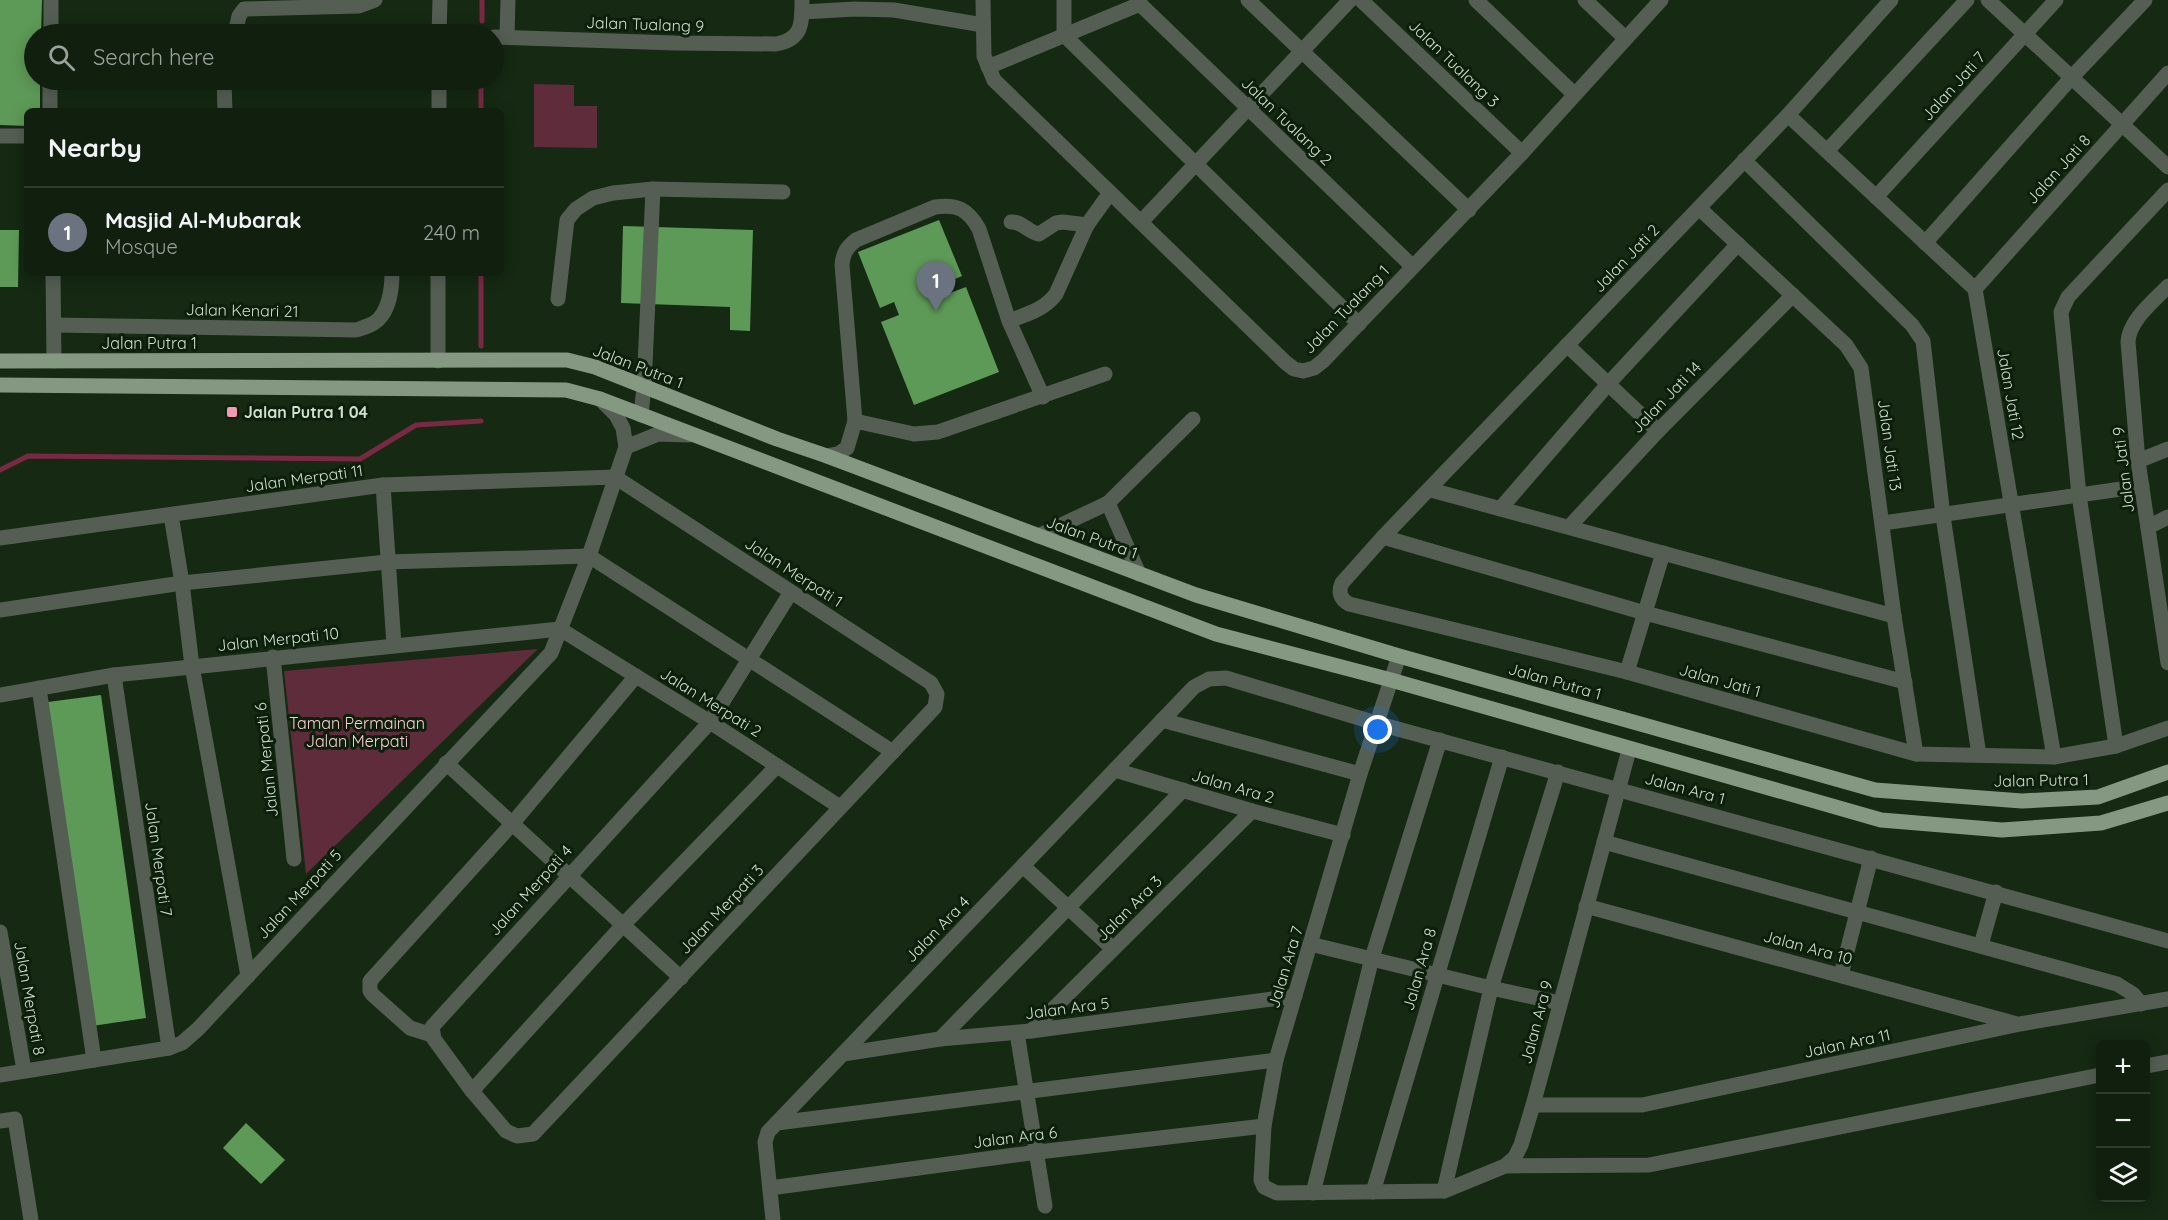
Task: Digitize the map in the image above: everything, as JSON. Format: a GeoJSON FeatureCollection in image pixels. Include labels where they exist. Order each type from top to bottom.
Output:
{"type":"FeatureCollection","features":[{"type":"Feature","properties":{"kind":"main road","name":"Jalan Putra 1"},"geometry":{"type":"LineString","coordinates":[[0,360],[567,360],[595,368],[777,440],[827,456],[1196,595],[1399,656],[1875,790],[2022,801],[2098,797],[2168,772]]}},
{"type":"Feature","properties":{"kind":"main road"},"geometry":{"type":"LineString","coordinates":[[0,385],[566,390],[600,399],[1216,634],[1391,680],[1629,750],[1881,820],[2002,830],[2101,823],[2168,803]]}},
{"type":"Feature","properties":{"kind":"street"},"geometry":{"type":"LineString","coordinates":[[51,0],[51,24]]}},
{"type":"Feature","properties":{"kind":"street"},"geometry":{"type":"LineString","coordinates":[[237,24],[244,9],[359,6],[375,0]]}},
{"type":"Feature","properties":{"kind":"street"},"geometry":{"type":"LineString","coordinates":[[440,0],[440,24]]}},
{"type":"Feature","properties":{"kind":"street"},"geometry":{"type":"LineString","coordinates":[[503,24],[508,0]]}},
{"type":"Feature","properties":{"kind":"street","name":"Jalan Tualang 1"},"geometry":{"type":"LineString","coordinates":[[983,0],[984,56],[994,80],[1285,362],[1294,369],[1304,371],[1314,368],[1359,324],[1522,153],[1661,0]]}},
{"type":"Feature","properties":{"kind":"street"},"geometry":{"type":"LineString","coordinates":[[1064,0],[1064,35],[1359,324]]}},
{"type":"Feature","properties":{"kind":"street"},"geometry":{"type":"LineString","coordinates":[[1248,0],[1468,210]]}},
{"type":"Feature","properties":{"kind":"street"},"geometry":{"type":"LineString","coordinates":[[1141,222],[1350,0]]}},
{"type":"Feature","properties":{"kind":"street","name":"Jalan Tualang 3"},"geometry":{"type":"LineString","coordinates":[[1361,0],[1522,153]]}},
{"type":"Feature","properties":{"kind":"street"},"geometry":{"type":"LineString","coordinates":[[1476,0],[1574,94]]}},
{"type":"Feature","properties":{"kind":"street"},"geometry":{"type":"LineString","coordinates":[[1585,0],[1625,38]]}},
{"type":"Feature","properties":{"kind":"street","name":"Jalan Jati 2"},"geometry":{"type":"LineString","coordinates":[[1383,537],[1431,490],[1788,115],[1891,0]]}},
{"type":"Feature","properties":{"kind":"street"},"geometry":{"type":"LineString","coordinates":[[1827,151],[1967,0]]}},
{"type":"Feature","properties":{"kind":"street"},"geometry":{"type":"LineString","coordinates":[[1988,0],[2168,167]]}},
{"type":"Feature","properties":{"kind":"street","name":"Jalan Jati 7"},"geometry":{"type":"LineString","coordinates":[[1876,197],[2056,0]]}},
{"type":"Feature","properties":{"kind":"street"},"geometry":{"type":"LineString","coordinates":[[1925,243],[2071,78],[2145,0]]}},
{"type":"Feature","properties":{"kind":"street"},"geometry":{"type":"LineString","coordinates":[[988,67],[1140,2]]}},
{"type":"Feature","properties":{"kind":"street","name":"Jalan Tualang 2"},"geometry":{"type":"LineString","coordinates":[[1140,2],[1412,266]]}},
{"type":"Feature","properties":{"kind":"street"},"geometry":{"type":"LineString","coordinates":[[802,6],[894,10],[983,25]]}},
{"type":"Feature","properties":{"kind":"street","name":"Jalan Tualang 9"},"geometry":{"type":"LineString","coordinates":[[504,38],[776,44],[794,37],[800,28],[802,6]]}},
{"type":"Feature","properties":{"kind":"street","name":"Jalan Jati 8"},"geometry":{"type":"LineString","coordinates":[[1975,290],[2168,73]]}},
{"type":"Feature","properties":{"kind":"street"},"geometry":{"type":"LineString","coordinates":[[50,90],[50,108]]}},
{"type":"Feature","properties":{"kind":"street"},"geometry":{"type":"LineString","coordinates":[[224,90],[225,108]]}},
{"type":"Feature","properties":{"kind":"street"},"geometry":{"type":"LineString","coordinates":[[439,90],[439,108]]}},
{"type":"Feature","properties":{"kind":"street"},"geometry":{"type":"LineString","coordinates":[[1788,115],[1975,290]]}},
{"type":"Feature","properties":{"kind":"street"},"geometry":{"type":"LineString","coordinates":[[0,136],[24,136]]}},
{"type":"Feature","properties":{"kind":"street"},"geometry":{"type":"LineString","coordinates":[[1744,160],[1918,332],[1925,351],[1943,516],[1979,755]]}},
{"type":"Feature","properties":{"kind":"street"},"geometry":{"type":"LineString","coordinates":[[558,299],[567,220],[576,208],[593,198],[604,194],[653,189],[783,192]]}},
{"type":"Feature","properties":{"kind":"street"},"geometry":{"type":"LineString","coordinates":[[641,415],[645,387],[653,189]]}},
{"type":"Feature","properties":{"kind":"street"},"geometry":{"type":"LineString","coordinates":[[2116,746],[2079,495],[2061,312],[2068,297],[2168,190]]}},
{"type":"Feature","properties":{"kind":"street"},"geometry":{"type":"LineString","coordinates":[[1009,321],[1049,303],[1056,294],[1087,225],[1110,193]]}},
{"type":"Feature","properties":{"kind":"street"},"geometry":{"type":"LineString","coordinates":[[827,456],[838,454],[847,448],[855,421],[843,255],[848,246],[856,240],[935,207],[948,205],[961,209],[972,217],[979,228],[1009,321],[1043,397]]}},
{"type":"Feature","properties":{"kind":"street","name":"Jalan Jati 13"},"geometry":{"type":"LineString","coordinates":[[1699,208],[1846,345],[1861,368],[1894,616],[1916,754]]}},
{"type":"Feature","properties":{"kind":"street"},"geometry":{"type":"LineString","coordinates":[[1011,222],[1017,221],[1033,233],[1039,234],[1049,230],[1056,223],[1087,225]]}},
{"type":"Feature","properties":{"kind":"street"},"geometry":{"type":"LineString","coordinates":[[1500,509],[1609,383],[1738,244]]}},
{"type":"Feature","properties":{"kind":"street"},"geometry":{"type":"LineString","coordinates":[[53,276],[54,361]]}},
{"type":"Feature","properties":{"kind":"street","name":"Jalan Kenari 21"},"geometry":{"type":"LineString","coordinates":[[54,325],[356,330],[376,322],[387,305],[392,287],[392,276]]}},
{"type":"Feature","properties":{"kind":"street"},"geometry":{"type":"LineString","coordinates":[[438,276],[438,361]]}},
{"type":"Feature","properties":{"kind":"street","name":"Jalan Jati 9"},"geometry":{"type":"LineString","coordinates":[[2168,286],[2133,324],[2128,335],[2138,461],[2148,527],[2163,590],[2168,663]]}},
{"type":"Feature","properties":{"kind":"street","name":"Jalan Jati 12"},"geometry":{"type":"LineString","coordinates":[[1975,290],[2054,757]]}},
{"type":"Feature","properties":{"kind":"street","name":"Jalan Jati 14"},"geometry":{"type":"LineString","coordinates":[[1569,527],[1658,431],[1793,295]]}},
{"type":"Feature","properties":{"kind":"street"},"geometry":{"type":"LineString","coordinates":[[1567,345],[1658,431]]}},
{"type":"Feature","properties":{"kind":"street"},"geometry":{"type":"LineString","coordinates":[[855,421],[914,434],[938,432],[1106,374]]}},
{"type":"Feature","properties":{"kind":"street"},"geometry":{"type":"LineString","coordinates":[[600,399],[620,421],[626,447],[658,434],[692,435]]}},
{"type":"Feature","properties":{"kind":"street"},"geometry":{"type":"LineString","coordinates":[[1038,536],[1108,503],[1193,419]]}},
{"type":"Feature","properties":{"kind":"street","name":"Jalan Merpati 5"},"geometry":{"type":"LineString","coordinates":[[0,1074],[169,1048],[182,1042],[198,1029],[551,653],[589,556],[626,447]]}},
{"type":"Feature","properties":{"kind":"street"},"geometry":{"type":"LineString","coordinates":[[2138,461],[2168,449]]}},
{"type":"Feature","properties":{"kind":"street","name":"Jalan Merpati 11"},"geometry":{"type":"LineString","coordinates":[[0,538],[383,485],[615,477]]}},
{"type":"Feature","properties":{"kind":"street","name":"Jalan Merpati 1"},"geometry":{"type":"LineString","coordinates":[[615,477],[931,683],[937,694],[935,707]]}},
{"type":"Feature","properties":{"kind":"street"},"geometry":{"type":"LineString","coordinates":[[383,485],[394,645]]}},
{"type":"Feature","properties":{"kind":"street"},"geometry":{"type":"LineString","coordinates":[[1882,523],[2142,486]]}},
{"type":"Feature","properties":{"kind":"street"},"geometry":{"type":"LineString","coordinates":[[1431,490],[1894,616]]}},
{"type":"Feature","properties":{"kind":"street"},"geometry":{"type":"LineString","coordinates":[[1108,503],[1139,574]]}},
{"type":"Feature","properties":{"kind":"street"},"geometry":{"type":"LineString","coordinates":[[171,515],[192,666],[248,976]]}},
{"type":"Feature","properties":{"kind":"street"},"geometry":{"type":"LineString","coordinates":[[2148,527],[2168,517]]}},
{"type":"Feature","properties":{"kind":"street"},"geometry":{"type":"LineString","coordinates":[[1383,537],[1645,613],[1905,682]]}},
{"type":"Feature","properties":{"kind":"street","name":"Jalan Jati 1"},"geometry":{"type":"LineString","coordinates":[[1383,537],[1342,583],[1340,595],[1343,601],[1627,672],[1916,754],[2054,757],[2116,746],[2168,728]]}},
{"type":"Feature","properties":{"kind":"street"},"geometry":{"type":"LineString","coordinates":[[1627,672],[1663,553]]}},
{"type":"Feature","properties":{"kind":"street"},"geometry":{"type":"LineString","coordinates":[[0,610],[182,583],[387,562],[589,556],[893,752]]}},
{"type":"Feature","properties":{"kind":"street","name":"Jalan Merpati 4"},"geometry":{"type":"LineString","coordinates":[[432,1035],[434,1023],[710,722],[791,592]]}},
{"type":"Feature","properties":{"kind":"street","name":"Jalan Merpati 10"},"geometry":{"type":"LineString","coordinates":[[0,694],[114,675],[560,629]]}},
{"type":"Feature","properties":{"kind":"street","name":"Jalan Merpati 2"},"geometry":{"type":"LineString","coordinates":[[560,629],[710,722],[840,807]]}},
{"type":"Feature","properties":{"kind":"street","name":"Jalan Ara 7"},"geometry":{"type":"LineString","coordinates":[[1373,1192],[1277,1193],[1264,1187],[1261,1173],[1264,1126],[1276,1060],[1360,774],[1399,656]]}},
{"type":"Feature","properties":{"kind":"street","name":"Jalan Merpati 6"},"geometry":{"type":"LineString","coordinates":[[273,657],[294,858]]}},
{"type":"Feature","properties":{"kind":"street","name":"Jalan Merpati 7"},"geometry":{"type":"LineString","coordinates":[[114,675],[169,1048]]}},
{"type":"Feature","properties":{"kind":"street"},"geometry":{"type":"LineString","coordinates":[[636,676],[512,824],[370,981],[369,986],[373,994],[407,1026],[432,1035],[472,1091],[623,925],[777,766]]}},
{"type":"Feature","properties":{"kind":"street","name":"Jalan Ara 1"},"geometry":{"type":"LineString","coordinates":[[1194,687],[1209,679],[1226,678],[1376,723],[2168,940]]}},
{"type":"Feature","properties":{"kind":"street","name":"Jalan Ara 4"},"geometry":{"type":"LineString","coordinates":[[773,1220],[765,1138],[1194,687]]}},
{"type":"Feature","properties":{"kind":"street"},"geometry":{"type":"LineString","coordinates":[[39,688],[94,1060]]}},
{"type":"Feature","properties":{"kind":"street","name":"Jalan Merpati 3"},"geometry":{"type":"LineString","coordinates":[[472,1091],[506,1131],[517,1136],[533,1134],[935,707]]}},
{"type":"Feature","properties":{"kind":"street"},"geometry":{"type":"LineString","coordinates":[[1162,720],[1360,774]]}},
{"type":"Feature","properties":{"kind":"street"},"geometry":{"type":"LineString","coordinates":[[1313,1193],[1372,958],[1440,740]]}},
{"type":"Feature","properties":{"kind":"street","name":"Jalan Ara 9"},"geometry":{"type":"LineString","coordinates":[[1505,1166],[1515,1157],[1521,1145],[1533,1105],[1629,750]]}},
{"type":"Feature","properties":{"kind":"street","name":"Jalan Ara 8"},"geometry":{"type":"LineString","coordinates":[[1373,1192],[1502,757]]}},
{"type":"Feature","properties":{"kind":"street"},"geometry":{"type":"LineString","coordinates":[[446,763],[681,978]]}},
{"type":"Feature","properties":{"kind":"street","name":"Jalan Ara 2"},"geometry":{"type":"LineString","coordinates":[[1115,770],[1252,811],[1343,835]]}},
{"type":"Feature","properties":{"kind":"street"},"geometry":{"type":"LineString","coordinates":[[1444,1191],[1491,988],[1558,772]]}},
{"type":"Feature","properties":{"kind":"street"},"geometry":{"type":"LineString","coordinates":[[940,1039],[1183,790]]}},
{"type":"Feature","properties":{"kind":"street","name":"Jalan Ara 3"},"geometry":{"type":"LineString","coordinates":[[1024,1032],[1113,950],[1252,811]]}},
{"type":"Feature","properties":{"kind":"street"},"geometry":{"type":"LineString","coordinates":[[1604,842],[2117,984],[2133,994],[2141,1004]]}},
{"type":"Feature","properties":{"kind":"street"},"geometry":{"type":"LineString","coordinates":[[1841,975],[1871,858]]}},
{"type":"Feature","properties":{"kind":"street"},"geometry":{"type":"LineString","coordinates":[[1023,866],[1113,950]]}},
{"type":"Feature","properties":{"kind":"street"},"geometry":{"type":"LineString","coordinates":[[1981,945],[1996,892]]}},
{"type":"Feature","properties":{"kind":"street","name":"Jalan Ara 10"},"geometry":{"type":"LineString","coordinates":[[1586,906],[2020,1024]]}},
{"type":"Feature","properties":{"kind":"street","name":"Jalan Merpati 8"},"geometry":{"type":"LineString","coordinates":[[0,932],[24,1071]]}},
{"type":"Feature","properties":{"kind":"street"},"geometry":{"type":"LineString","coordinates":[[1310,944],[1560,1003]]}},
{"type":"Feature","properties":{"kind":"street","name":"Jalan Ara 5"},"geometry":{"type":"LineString","coordinates":[[843,1054],[940,1039],[1024,1032],[1295,996]]}},
{"type":"Feature","properties":{"kind":"street","name":"Jalan Ara 11"},"geometry":{"type":"LineString","coordinates":[[1533,1105],[1642,1105],[2020,1024],[2168,999]]}},
{"type":"Feature","properties":{"kind":"street"},"geometry":{"type":"LineString","coordinates":[[1024,1032],[1027,1092],[1045,1206]]}},
{"type":"Feature","properties":{"kind":"street"},"geometry":{"type":"LineString","coordinates":[[777,1123],[1276,1060]]}},
{"type":"Feature","properties":{"kind":"street"},"geometry":{"type":"LineString","coordinates":[[2150,1065],[2168,1062]]}},
{"type":"Feature","properties":{"kind":"street"},"geometry":{"type":"LineString","coordinates":[[1373,1192],[1444,1191],[1505,1166],[1649,1165],[2096,1076]]}},
{"type":"Feature","properties":{"kind":"street"},"geometry":{"type":"LineString","coordinates":[[0,1121],[15,1119],[31,1220]]}},
{"type":"Feature","properties":{"kind":"street","name":"Jalan Ara 6"},"geometry":{"type":"LineString","coordinates":[[770,1188],[1038,1152],[1264,1126]]}},
{"type":"Feature","properties":{"kind":"green space"},"geometry":{"type":"Polygon","coordinates":[[[534,84],[574,85],[574,106],[597,106],[597,148],[534,147],[534,84]]]}},
{"type":"Feature","properties":{"kind":"green space","name":"Taman Permainan Jalan Merpati"},"geometry":{"type":"Polygon","coordinates":[[[538,649],[306,874],[284,671],[538,649]]]}},
{"type":"Feature","properties":{"kind":"building"},"geometry":{"type":"Polygon","coordinates":[[[0,0],[42,0],[41,24],[24,24],[24,90],[40,90],[40,108],[24,108],[24,126],[0,125],[0,0]]]}},
{"type":"Feature","properties":{"kind":"building"},"geometry":{"type":"Polygon","coordinates":[[[939,220],[962,276],[946,283],[950,293],[966,287],[999,372],[914,405],[881,322],[899,315],[894,302],[880,308],[858,252],[939,220]]]}},
{"type":"Feature","properties":{"kind":"building"},"geometry":{"type":"Polygon","coordinates":[[[623,226],[753,230],[750,331],[730,330],[730,307],[621,303],[623,226]]]}},
{"type":"Feature","properties":{"kind":"building"},"geometry":{"type":"Polygon","coordinates":[[[0,230],[19,230],[18,287],[0,287],[0,230]]]}},
{"type":"Feature","properties":{"kind":"building"},"geometry":{"type":"Polygon","coordinates":[[[101,695],[146,1018],[92,1026],[48,702],[101,695]]]}},
{"type":"Feature","properties":{"kind":"building"},"geometry":{"type":"Polygon","coordinates":[[[246,1123],[285,1160],[261,1184],[223,1148],[246,1123]]]}},
{"type":"Feature","properties":{"kind":"waterway"},"geometry":{"type":"LineString","coordinates":[[482,0],[482,21]]}},
{"type":"Feature","properties":{"kind":"waterway"},"geometry":{"type":"LineString","coordinates":[[481,90],[481,108]]}},
{"type":"Feature","properties":{"kind":"waterway"},"geometry":{"type":"LineString","coordinates":[[481,276],[481,346]]}},
{"type":"Feature","properties":{"kind":"waterway"},"geometry":{"type":"LineString","coordinates":[[0,470],[28,456],[360,459],[416,425],[481,421]]}},
{"type":"Feature","properties":{"kind":"place","name":"Masjid Al-Mubarak"},"geometry":{"type":"Point","coordinates":[936,311]}},
{"type":"Feature","properties":{"kind":"place","name":"Jalan Putra 1 04"},"geometry":{"type":"Point","coordinates":[232,412]}}]}
